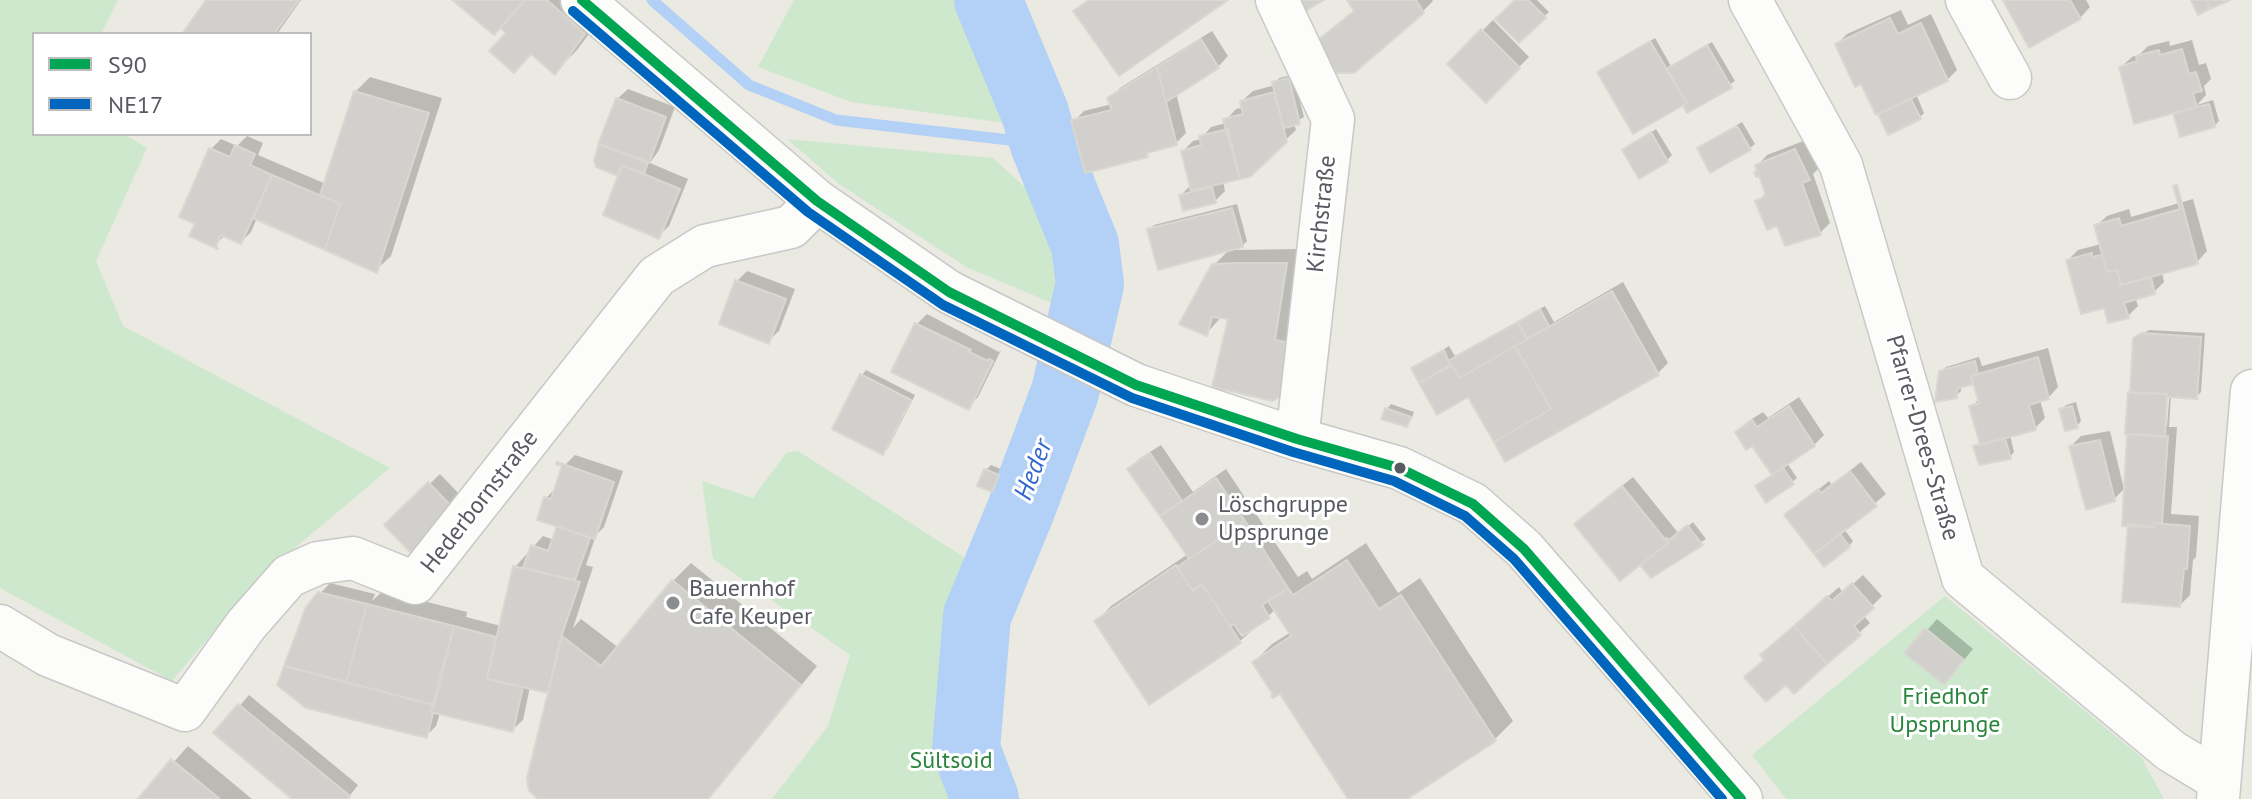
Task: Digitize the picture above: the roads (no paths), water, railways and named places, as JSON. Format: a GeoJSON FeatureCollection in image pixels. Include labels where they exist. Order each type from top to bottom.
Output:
{"type":"FeatureCollection","features":[{"type":"Feature","properties":{"kind":"street"},"geometry":{"type":"LineString","coordinates":[[582,0],[817,201],[949,292],[1146,389],[1297,439],[1399,468],[1473,504],[1524,549],[1741,799]]}},
{"type":"Feature","properties":{"kind":"street","name":"Kirchstraße"},"geometry":{"type":"LineString","coordinates":[[1277,0],[1333,119],[1297,439]]}},
{"type":"Feature","properties":{"kind":"street","name":"Pfarrer-Drees-Straße"},"geometry":{"type":"LineString","coordinates":[[1750,0],[1841,165],[1963,578],[2218,789]]}},
{"type":"Feature","properties":{"kind":"street"},"geometry":{"type":"LineString","coordinates":[[1967,0],[2010,78]]}},
{"type":"Feature","properties":{"kind":"street","name":"Hederbornstraße"},"geometry":{"type":"LineString","coordinates":[[0,626],[48,655],[185,710],[246,625],[289,576],[318,563],[353,558],[415,583],[657,276],[705,246],[791,227],[817,201]]}},
{"type":"Feature","properties":{"kind":"street"},"geometry":{"type":"LineString","coordinates":[[2218,789],[2250,448],[2252,391]]}},
{"type":"Feature","properties":{"kind":"waterway","name":"Heder"},"geometry":{"type":"LineString","coordinates":[[652,0],[749,85],[836,120],[1044,144]]}},
{"type":"Feature","properties":{"kind":"waterway","name":"Heder"},"geometry":{"type":"LineString","coordinates":[[985,799],[966,749],[977,616],[1065,392],[1090,284],[1085,245],[988,0]]}},
{"type":"Feature","properties":{"kind":"place","name":"Löschgruppe Upsprunge"},"geometry":{"type":"Point","coordinates":[1202,519]}},
{"type":"Feature","properties":{"kind":"place","name":"Bauernhof Cafe Keuper"},"geometry":{"type":"Point","coordinates":[673,603]}},
{"type":"Feature","properties":{"kind":"park label","name":"Friedhof Upsprunge"},"geometry":{"type":"Point","coordinates":[1945,711]}},
{"type":"Feature","properties":{"kind":"park label","name":"Sültsoid"},"geometry":{"type":"Point","coordinates":[951,761]}}]}
